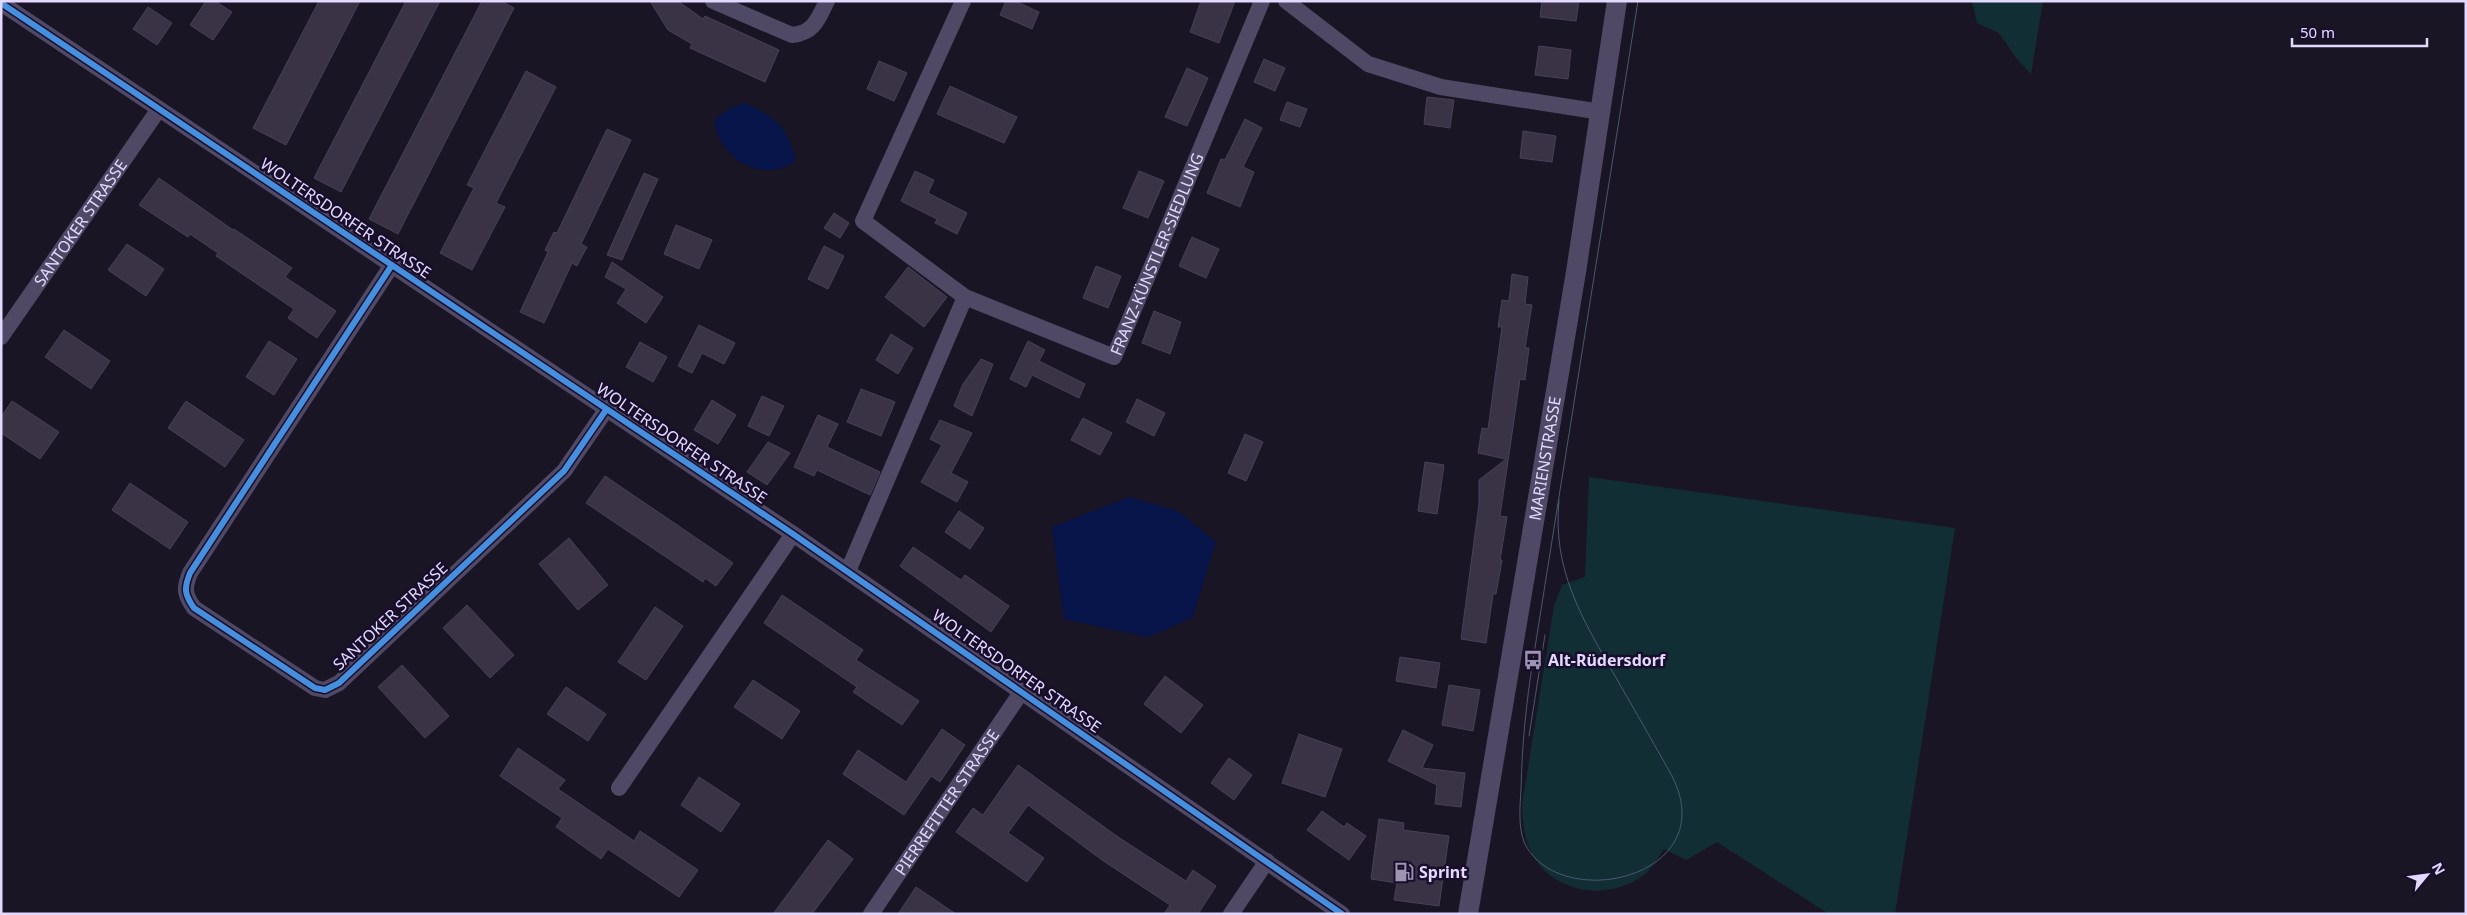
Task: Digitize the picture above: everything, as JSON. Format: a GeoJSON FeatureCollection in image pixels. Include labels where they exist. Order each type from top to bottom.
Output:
{"type":"FeatureCollection","features":[{"type":"Feature","properties":{"kind":"street"},"geometry":{"type":"LineString","coordinates":[[713,1],[792,35],[804,34],[816,25],[827,1]]}},
{"type":"Feature","properties":{"kind":"street","name":"FRANZ-KÜNSTLER-SIEDLUNG"},"geometry":{"type":"LineString","coordinates":[[963,1],[863,221],[965,296],[1114,357],[1262,1]]}},
{"type":"Feature","properties":{"kind":"street"},"geometry":{"type":"LineString","coordinates":[[1286,1],[1368,64],[1441,87],[1601,112]]}},
{"type":"Feature","properties":{"kind":"street","name":"MARIENSTRASSE"},"geometry":{"type":"LineString","coordinates":[[1468,914],[1601,112],[1617,1]]}},
{"type":"Feature","properties":{"kind":"street","name":"WOLTERSDORFER STRASSE"},"geometry":{"type":"LineString","coordinates":[[1,3],[793,534],[1342,914]]}},
{"type":"Feature","properties":{"kind":"street","name":"SANTOKER STRASSE"},"geometry":{"type":"LineString","coordinates":[[1,337],[159,109]]}},
{"type":"Feature","properties":{"kind":"street","name":"SANTOKER STRASSE"},"geometry":{"type":"LineString","coordinates":[[392,265],[190,573],[185,586],[185,596],[194,608],[315,688],[324,690],[339,683],[564,471],[606,410]]}},
{"type":"Feature","properties":{"kind":"street"},"geometry":{"type":"LineString","coordinates":[[848,572],[965,296]]}},
{"type":"Feature","properties":{"kind":"street"},"geometry":{"type":"LineString","coordinates":[[619,788],[793,534]]}},
{"type":"Feature","properties":{"kind":"street","name":"PIERREFITTER STRASSE"},"geometry":{"type":"LineString","coordinates":[[871,914],[1022,691]]}},
{"type":"Feature","properties":{"kind":"street"},"geometry":{"type":"LineString","coordinates":[[1231,914],[1267,861]]}},
{"type":"Feature","properties":{"kind":"green space"},"geometry":{"type":"Polygon","coordinates":[[[1972,1],[2043,1],[2031,74],[2016,58],[1999,33],[1977,23],[1972,1]]]}},
{"type":"Feature","properties":{"kind":"green space"},"geometry":{"type":"Polygon","coordinates":[[[1589,477],[1955,528],[1895,914],[1829,914],[1717,842],[1686,860],[1664,849],[1645,874],[1631,883],[1600,891],[1584,890],[1554,878],[1532,854],[1523,824],[1522,805],[1554,606],[1562,585],[1585,577],[1589,477]]]}},
{"type":"Feature","properties":{"kind":"shaded area"},"geometry":{"type":"Polygon","coordinates":[[[745,103],[765,113],[779,124],[789,139],[796,160],[784,168],[757,169],[732,155],[723,145],[717,132],[715,119],[732,107],[745,103]]]}},
{"type":"Feature","properties":{"kind":"shaded area"},"geometry":{"type":"Polygon","coordinates":[[[1129,497],[1178,511],[1216,542],[1192,618],[1148,637],[1064,619],[1052,527],[1129,497]]]}},
{"type":"Feature","properties":{"kind":"building"},"geometry":{"type":"Polygon","coordinates":[[[206,1],[215,1],[232,12],[213,40],[190,25],[206,1]]]}},
{"type":"Feature","properties":{"kind":"building"},"geometry":{"type":"Polygon","coordinates":[[[319,1],[360,1],[286,145],[253,128],[319,1]]]}},
{"type":"Feature","properties":{"kind":"building"},"geometry":{"type":"Polygon","coordinates":[[[406,1],[440,1],[341,192],[314,178],[406,1]]]}},
{"type":"Feature","properties":{"kind":"building"},"geometry":{"type":"Polygon","coordinates":[[[482,1],[501,1],[514,8],[398,234],[369,219],[482,1]]]}},
{"type":"Feature","properties":{"kind":"building"},"geometry":{"type":"Polygon","coordinates":[[[650,1],[678,1],[703,19],[705,16],[779,50],[765,82],[690,48],[692,44],[668,30],[650,1]]]}},
{"type":"Feature","properties":{"kind":"building"},"geometry":{"type":"Polygon","coordinates":[[[1006,1],[1015,1],[1039,12],[1032,29],[1000,15],[1006,1]]]}},
{"type":"Feature","properties":{"kind":"building"},"geometry":{"type":"Polygon","coordinates":[[[1201,1],[1235,1],[1219,43],[1190,32],[1201,1]]]}},
{"type":"Feature","properties":{"kind":"building"},"geometry":{"type":"Polygon","coordinates":[[[1542,1],[1579,1],[1576,21],[1540,17],[1542,1]]]}},
{"type":"Feature","properties":{"kind":"building"},"geometry":{"type":"Polygon","coordinates":[[[148,7],[172,23],[157,45],[133,29],[148,7]]]}},
{"type":"Feature","properties":{"kind":"building"},"geometry":{"type":"Polygon","coordinates":[[[1539,46],[1571,50],[1568,79],[1535,75],[1539,46]]]}},
{"type":"Feature","properties":{"kind":"building"},"geometry":{"type":"Polygon","coordinates":[[[1264,59],[1285,68],[1275,91],[1254,82],[1264,59]]]}},
{"type":"Feature","properties":{"kind":"building"},"geometry":{"type":"Polygon","coordinates":[[[879,61],[907,73],[894,101],[867,89],[879,61]]]}},
{"type":"Feature","properties":{"kind":"building"},"geometry":{"type":"Polygon","coordinates":[[[1187,68],[1208,78],[1187,126],[1165,117],[1187,68]]]}},
{"type":"Feature","properties":{"kind":"building"},"geometry":{"type":"Polygon","coordinates":[[[526,71],[556,87],[496,203],[505,207],[472,270],[440,253],[474,188],[467,185],[526,71]]]}},
{"type":"Feature","properties":{"kind":"building"},"geometry":{"type":"Polygon","coordinates":[[[950,86],[1017,117],[1004,143],[937,114],[950,86]]]}},
{"type":"Feature","properties":{"kind":"building"},"geometry":{"type":"Polygon","coordinates":[[[1427,97],[1454,100],[1450,128],[1424,124],[1427,97]]]}},
{"type":"Feature","properties":{"kind":"building"},"geometry":{"type":"Polygon","coordinates":[[[1287,102],[1307,109],[1300,127],[1280,120],[1287,102]]]}},
{"type":"Feature","properties":{"kind":"building"},"geometry":{"type":"Polygon","coordinates":[[[1245,119],[1262,128],[1243,167],[1254,172],[1240,207],[1207,193],[1221,159],[1225,160],[1245,119]]]}},
{"type":"Feature","properties":{"kind":"building"},"geometry":{"type":"Polygon","coordinates":[[[607,129],[631,140],[581,244],[587,247],[577,266],[572,263],[544,323],[520,312],[548,252],[545,250],[554,232],[557,233],[607,129]]]}},
{"type":"Feature","properties":{"kind":"building"},"geometry":{"type":"Polygon","coordinates":[[[1523,131],[1556,136],[1552,162],[1520,158],[1523,131]]]}},
{"type":"Feature","properties":{"kind":"building"},"geometry":{"type":"Polygon","coordinates":[[[915,171],[934,180],[928,193],[967,213],[957,234],[935,223],[937,219],[901,201],[915,171]]]}},
{"type":"Feature","properties":{"kind":"building"},"geometry":{"type":"Polygon","coordinates":[[[1139,171],[1164,181],[1148,218],[1123,208],[1139,171]]]}},
{"type":"Feature","properties":{"kind":"building"},"geometry":{"type":"Polygon","coordinates":[[[644,173],[658,179],[622,260],[607,255],[644,173]]]}},
{"type":"Feature","properties":{"kind":"building"},"geometry":{"type":"Polygon","coordinates":[[[159,178],[233,230],[292,268],[285,277],[336,311],[317,338],[288,318],[294,309],[216,256],[218,253],[190,234],[188,237],[139,205],[159,178]]]}},
{"type":"Feature","properties":{"kind":"building"},"geometry":{"type":"Polygon","coordinates":[[[834,213],[849,223],[840,238],[824,228],[834,213]]]}},
{"type":"Feature","properties":{"kind":"building"},"geometry":{"type":"Polygon","coordinates":[[[676,225],[712,240],[699,269],[664,254],[676,225]]]}},
{"type":"Feature","properties":{"kind":"building"},"geometry":{"type":"Polygon","coordinates":[[[1192,237],[1219,249],[1206,278],[1179,266],[1192,237]]]}},
{"type":"Feature","properties":{"kind":"building"},"geometry":{"type":"Polygon","coordinates":[[[127,244],[164,269],[146,296],[108,270],[127,244]]]}},
{"type":"Feature","properties":{"kind":"building"},"geometry":{"type":"Polygon","coordinates":[[[824,246],[844,256],[828,289],[808,279],[824,246]]]}},
{"type":"Feature","properties":{"kind":"building"},"geometry":{"type":"Polygon","coordinates":[[[612,262],[663,297],[646,323],[617,303],[626,289],[605,277],[612,262]]]}},
{"type":"Feature","properties":{"kind":"building"},"geometry":{"type":"Polygon","coordinates":[[[1096,266],[1121,276],[1108,308],[1083,298],[1096,266]]]}},
{"type":"Feature","properties":{"kind":"building"},"geometry":{"type":"Polygon","coordinates":[[[908,267],[947,297],[924,327],[885,297],[908,267]]]}},
{"type":"Feature","properties":{"kind":"building"},"geometry":{"type":"Polygon","coordinates":[[[1512,274],[1528,277],[1525,304],[1532,305],[1525,348],[1529,348],[1525,380],[1520,379],[1500,516],[1507,517],[1500,560],[1502,560],[1496,594],[1493,594],[1486,643],[1461,639],[1479,504],[1479,480],[1506,459],[1478,453],[1482,428],[1488,429],[1502,327],[1498,327],[1502,300],[1509,301],[1512,274]]]}},
{"type":"Feature","properties":{"kind":"building"},"geometry":{"type":"Polygon","coordinates":[[[1154,311],[1181,322],[1170,354],[1142,343],[1154,311]]]}},
{"type":"Feature","properties":{"kind":"building"},"geometry":{"type":"Polygon","coordinates":[[[699,325],[735,343],[724,364],[702,353],[692,373],[678,366],[699,325]]]}},
{"type":"Feature","properties":{"kind":"building"},"geometry":{"type":"Polygon","coordinates":[[[64,330],[110,361],[91,389],[45,357],[64,330]]]}},
{"type":"Feature","properties":{"kind":"building"},"geometry":{"type":"Polygon","coordinates":[[[891,334],[913,348],[898,374],[876,360],[891,334]]]}},
{"type":"Feature","properties":{"kind":"building"},"geometry":{"type":"Polygon","coordinates":[[[269,341],[297,359],[274,395],[246,377],[269,341]]]}},
{"type":"Feature","properties":{"kind":"building"},"geometry":{"type":"Polygon","coordinates":[[[1028,341],[1045,350],[1039,361],[1085,384],[1079,398],[1032,375],[1026,387],[1010,379],[1028,341]]]}},
{"type":"Feature","properties":{"kind":"building"},"geometry":{"type":"Polygon","coordinates":[[[640,342],[667,357],[653,382],[626,367],[640,342]]]}},
{"type":"Feature","properties":{"kind":"building"},"geometry":{"type":"Polygon","coordinates":[[[981,359],[993,364],[972,416],[954,406],[963,384],[981,359]]]}},
{"type":"Feature","properties":{"kind":"building"},"geometry":{"type":"Polygon","coordinates":[[[861,389],[895,402],[881,436],[847,422],[861,389]]]}},
{"type":"Feature","properties":{"kind":"building"},"geometry":{"type":"Polygon","coordinates":[[[762,396],[784,406],[769,436],[748,426],[762,396]]]}},
{"type":"Feature","properties":{"kind":"building"},"geometry":{"type":"Polygon","coordinates":[[[1137,399],[1165,413],[1154,436],[1126,422],[1137,399]]]}},
{"type":"Feature","properties":{"kind":"building"},"geometry":{"type":"Polygon","coordinates":[[[712,400],[736,415],[718,444],[694,430],[712,400]]]}},
{"type":"Feature","properties":{"kind":"building"},"geometry":{"type":"Polygon","coordinates":[[[12,401],[59,432],[40,459],[1,433],[1,417],[12,401]]]}},
{"type":"Feature","properties":{"kind":"building"},"geometry":{"type":"Polygon","coordinates":[[[186,401],[244,440],[225,467],[168,428],[186,401]]]}},
{"type":"Feature","properties":{"kind":"building"},"geometry":{"type":"Polygon","coordinates":[[[818,415],[838,424],[827,447],[880,472],[870,495],[817,470],[814,476],[794,467],[818,415]]]}},
{"type":"Feature","properties":{"kind":"building"},"geometry":{"type":"Polygon","coordinates":[[[1083,418],[1112,433],[1100,455],[1071,440],[1083,418]]]}},
{"type":"Feature","properties":{"kind":"building"},"geometry":{"type":"Polygon","coordinates":[[[940,420],[972,433],[951,473],[968,482],[957,502],[921,482],[942,445],[930,439],[940,420]]]}},
{"type":"Feature","properties":{"kind":"building"},"geometry":{"type":"Polygon","coordinates":[[[1245,434],[1263,442],[1246,481],[1228,473],[1245,434]]]}},
{"type":"Feature","properties":{"kind":"building"},"geometry":{"type":"Polygon","coordinates":[[[768,442],[790,453],[767,485],[747,472],[768,442]]]}},
{"type":"Feature","properties":{"kind":"building"},"geometry":{"type":"Polygon","coordinates":[[[1425,462],[1444,465],[1437,514],[1418,511],[1425,462]]]}},
{"type":"Feature","properties":{"kind":"building"},"geometry":{"type":"Polygon","coordinates":[[[605,476],[733,563],[716,586],[705,578],[703,582],[586,503],[605,476]]]}},
{"type":"Feature","properties":{"kind":"building"},"geometry":{"type":"Polygon","coordinates":[[[130,483],[188,522],[170,549],[112,510],[130,483]]]}},
{"type":"Feature","properties":{"kind":"building"},"geometry":{"type":"Polygon","coordinates":[[[959,511],[984,528],[970,549],[945,532],[959,511]]]}},
{"type":"Feature","properties":{"kind":"building"},"geometry":{"type":"Polygon","coordinates":[[[569,538],[608,585],[578,610],[539,564],[569,538]]]}},
{"type":"Feature","properties":{"kind":"building"},"geometry":{"type":"Polygon","coordinates":[[[913,547],[961,580],[965,575],[1009,606],[991,632],[900,566],[913,547]]]}},
{"type":"Feature","properties":{"kind":"building"},"geometry":{"type":"Polygon","coordinates":[[[782,595],[863,650],[856,660],[919,701],[902,725],[853,692],[857,687],[764,623],[782,595]]]}},
{"type":"Feature","properties":{"kind":"building"},"geometry":{"type":"Polygon","coordinates":[[[467,605],[514,655],[490,678],[443,628],[467,605]]]}},
{"type":"Feature","properties":{"kind":"building"},"geometry":{"type":"Polygon","coordinates":[[[655,607],[683,626],[646,680],[618,662],[655,607]]]}},
{"type":"Feature","properties":{"kind":"building"},"geometry":{"type":"Polygon","coordinates":[[[1400,657],[1440,663],[1436,688],[1396,681],[1400,657]]]}},
{"type":"Feature","properties":{"kind":"building"},"geometry":{"type":"Polygon","coordinates":[[[402,665],[449,716],[425,738],[378,687],[402,665]]]}},
{"type":"Feature","properties":{"kind":"building"},"geometry":{"type":"Polygon","coordinates":[[[1165,676],[1203,705],[1181,733],[1144,704],[1165,676]]]}},
{"type":"Feature","properties":{"kind":"building"},"geometry":{"type":"Polygon","coordinates":[[[753,680],[800,711],[782,739],[734,707],[753,680]]]}},
{"type":"Feature","properties":{"kind":"building"},"geometry":{"type":"Polygon","coordinates":[[[1449,685],[1480,690],[1473,731],[1442,725],[1449,685]]]}},
{"type":"Feature","properties":{"kind":"building"},"geometry":{"type":"Polygon","coordinates":[[[566,687],[606,714],[588,741],[547,714],[566,687]]]}},
{"type":"Feature","properties":{"kind":"building"},"geometry":{"type":"Polygon","coordinates":[[[942,729],[965,745],[940,782],[931,776],[904,815],[843,774],[858,750],[906,782],[942,729]]]}},
{"type":"Feature","properties":{"kind":"building"},"geometry":{"type":"Polygon","coordinates":[[[1403,730],[1433,745],[1422,768],[1465,773],[1461,807],[1435,804],[1437,785],[1388,761],[1403,730]]]}},
{"type":"Feature","properties":{"kind":"building"},"geometry":{"type":"Polygon","coordinates":[[[1299,734],[1342,749],[1325,797],[1282,783],[1299,734]]]}},
{"type":"Feature","properties":{"kind":"building"},"geometry":{"type":"Polygon","coordinates":[[[518,748],[565,780],[558,789],[634,841],[640,831],[698,870],[679,897],[608,849],[601,859],[556,827],[562,818],[500,776],[518,748]]]}},
{"type":"Feature","properties":{"kind":"building"},"geometry":{"type":"Polygon","coordinates":[[[1229,758],[1252,775],[1234,800],[1211,783],[1229,758]]]}},
{"type":"Feature","properties":{"kind":"building"},"geometry":{"type":"Polygon","coordinates":[[[1018,765],[1118,837],[1186,881],[1193,870],[1216,886],[1198,914],[1164,914],[1170,905],[1102,860],[1028,805],[1008,833],[1044,858],[1027,882],[956,832],[973,808],[983,815],[1018,765]]]}},
{"type":"Feature","properties":{"kind":"building"},"geometry":{"type":"Polygon","coordinates":[[[699,777],[740,804],[721,832],[681,805],[699,777]]]}},
{"type":"Feature","properties":{"kind":"building"},"geometry":{"type":"Polygon","coordinates":[[[1322,811],[1344,827],[1347,823],[1366,836],[1349,860],[1307,830],[1322,811]]]}},
{"type":"Feature","properties":{"kind":"building"},"geometry":{"type":"Polygon","coordinates":[[[1379,819],[1404,823],[1403,830],[1449,836],[1439,906],[1394,900],[1397,883],[1371,879],[1379,819]]]}},
{"type":"Feature","properties":{"kind":"building"},"geometry":{"type":"Polygon","coordinates":[[[828,840],[853,859],[812,914],[773,914],[828,840]]]}},
{"type":"Feature","properties":{"kind":"building"},"geometry":{"type":"Polygon","coordinates":[[[916,887],[956,914],[898,914],[916,887]]]}},
{"type":"Feature","properties":{"kind":"tram line"},"geometry":{"type":"LineString","coordinates":[[1559,500],[1558,525],[1560,549],[1572,592],[1591,634],[1672,776],[1682,811],[1676,840],[1657,861],[1630,875],[1599,880],[1569,877],[1542,864],[1524,842],[1520,823],[1520,802],[1526,709],[1531,676],[1638,1]]}},
{"type":"Feature","properties":{"kind":"tram line"},"geometry":{"type":"LineString","coordinates":[[1529,736],[1545,635]]}},
{"type":"Feature","properties":{"kind":"cycle path"},"geometry":{"type":"LineString","coordinates":[[1,3],[793,534],[1342,914]]}},
{"type":"Feature","properties":{"kind":"cycle path"},"geometry":{"type":"LineString","coordinates":[[392,265],[190,573],[186,591],[188,599],[194,608],[315,688],[325,690],[339,683],[564,471],[606,410]]}},
{"type":"Feature","properties":{"kind":"place","name":"Alt-Rüdersdorf"},"geometry":{"type":"Point","coordinates":[1533,660]}},
{"type":"Feature","properties":{"kind":"place","name":"Sprint"},"geometry":{"type":"Point","coordinates":[1404,872]}}]}
